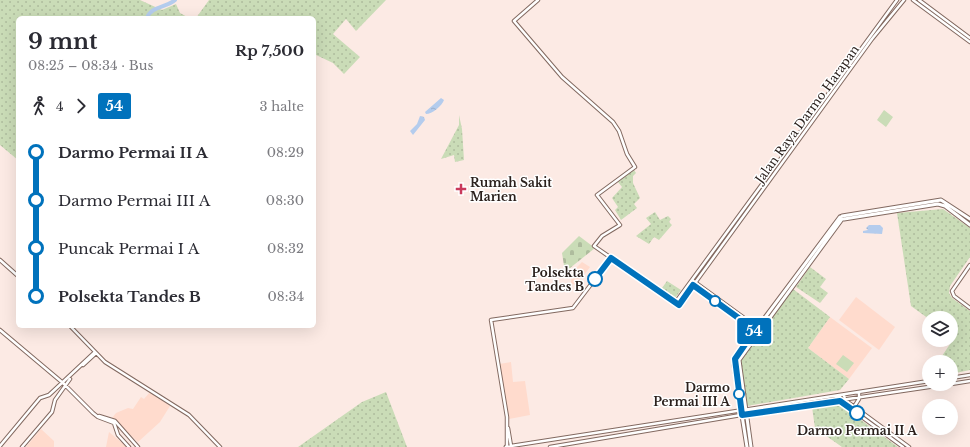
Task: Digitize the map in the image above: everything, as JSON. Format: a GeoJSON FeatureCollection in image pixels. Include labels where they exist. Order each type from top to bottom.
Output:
{"type":"FeatureCollection","features":[{"type":"Feature","properties":{"kind":"main road"},"geometry":{"type":"LineString","coordinates":[[747,447],[735,359],[788,286],[842,218],[941,200],[970,219]]}},
{"type":"Feature","properties":{"kind":"main road"},"geometry":{"type":"LineString","coordinates":[[895,208],[941,204],[970,224]]}},
{"type":"Feature","properties":{"kind":"main road"},"geometry":{"type":"LineString","coordinates":[[751,447],[739,360],[757,330],[792,288],[842,218]]}},
{"type":"Feature","properties":{"kind":"main road"},"geometry":{"type":"LineString","coordinates":[[506,447],[511,446]]}},
{"type":"Feature","properties":{"kind":"street"},"geometry":{"type":"LineString","coordinates":[[538,0],[514,21],[562,77],[613,122],[620,131],[627,154],[635,167],[597,195],[620,225],[602,236],[594,246],[676,303]]}},
{"type":"Feature","properties":{"kind":"street","name":"Jalan Raya Darmo Harapan"},"geometry":{"type":"LineString","coordinates":[[676,303],[897,0]]}},
{"type":"Feature","properties":{"kind":"street","name":"Jalan Raya Darmo Harapan"},"geometry":{"type":"LineString","coordinates":[[676,303],[679,305],[872,39],[904,0]]}},
{"type":"Feature","properties":{"kind":"street"},"geometry":{"type":"LineString","coordinates":[[913,0],[970,42]]}},
{"type":"Feature","properties":{"kind":"street"},"geometry":{"type":"LineString","coordinates":[[919,0],[970,38]]}},
{"type":"Feature","properties":{"kind":"street"},"geometry":{"type":"LineString","coordinates":[[611,258],[573,308],[491,320],[511,446],[746,408],[922,382]]}},
{"type":"Feature","properties":{"kind":"street"},"geometry":{"type":"LineString","coordinates":[[0,260],[16,274]]}},
{"type":"Feature","properties":{"kind":"street"},"geometry":{"type":"LineString","coordinates":[[970,265],[952,291],[954,296],[970,308]]}},
{"type":"Feature","properties":{"kind":"street"},"geometry":{"type":"LineString","coordinates":[[691,281],[757,330]]}},
{"type":"Feature","properties":{"kind":"street"},"geometry":{"type":"LineString","coordinates":[[72,328],[95,352],[115,369],[193,418],[220,447]]}},
{"type":"Feature","properties":{"kind":"street"},"geometry":{"type":"LineString","coordinates":[[0,330],[64,384],[97,416],[114,423],[118,435],[129,447]]}},
{"type":"Feature","properties":{"kind":"street"},"geometry":{"type":"LineString","coordinates":[[0,446],[40,398],[49,395],[64,384],[95,352]]}},
{"type":"Feature","properties":{"kind":"street"},"geometry":{"type":"LineString","coordinates":[[958,377],[970,375]]}},
{"type":"Feature","properties":{"kind":"street"},"geometry":{"type":"LineString","coordinates":[[961,376],[962,382]]}},
{"type":"Feature","properties":{"kind":"street"},"geometry":{"type":"LineString","coordinates":[[958,383],[970,381]]}},
{"type":"Feature","properties":{"kind":"street"},"geometry":{"type":"LineString","coordinates":[[22,447],[52,412],[55,400],[63,390],[64,384]]}},
{"type":"Feature","properties":{"kind":"street"},"geometry":{"type":"LineString","coordinates":[[550,447],[747,414],[922,388]]}},
{"type":"Feature","properties":{"kind":"street"},"geometry":{"type":"LineString","coordinates":[[63,390],[73,393]]}},
{"type":"Feature","properties":{"kind":"street"},"geometry":{"type":"LineString","coordinates":[[864,391],[866,396]]}},
{"type":"Feature","properties":{"kind":"street"},"geometry":{"type":"LineString","coordinates":[[854,407],[860,397],[859,392]]}},
{"type":"Feature","properties":{"kind":"street"},"geometry":{"type":"LineString","coordinates":[[844,394],[845,400],[909,447]]}},
{"type":"Feature","properties":{"kind":"street"},"geometry":{"type":"LineString","coordinates":[[49,395],[55,400]]}},
{"type":"Feature","properties":{"kind":"street"},"geometry":{"type":"LineString","coordinates":[[840,395],[840,401]]}},
{"type":"Feature","properties":{"kind":"street"},"geometry":{"type":"LineString","coordinates":[[840,401],[903,447]]}},
{"type":"Feature","properties":{"kind":"street"},"geometry":{"type":"LineString","coordinates":[[97,416],[114,421],[138,447]]}},
{"type":"Feature","properties":{"kind":"street"},"geometry":{"type":"LineString","coordinates":[[506,447],[508,428]]}},
{"type":"Feature","properties":{"kind":"street"},"geometry":{"type":"LineString","coordinates":[[594,433],[595,440]]}},
{"type":"Feature","properties":{"kind":"shaded area"},"geometry":{"type":"Polygon","coordinates":[[[582,262],[590,267],[576,286],[571,283],[572,272],[582,262]]]}},
{"type":"Feature","properties":{"kind":"shaded area"},"geometry":{"type":"Polygon","coordinates":[[[856,297],[895,327],[879,350],[839,320],[856,297]]]}},
{"type":"Feature","properties":{"kind":"shaded area"},"geometry":{"type":"Polygon","coordinates":[[[830,317],[872,348],[849,379],[808,348],[830,317]]]}},
{"type":"Feature","properties":{"kind":"shaded area"},"geometry":{"type":"Polygon","coordinates":[[[511,362],[513,382],[525,381],[530,415],[509,419],[499,364],[511,362]]]}},
{"type":"Feature","properties":{"kind":"shaded area"},"geometry":{"type":"Polygon","coordinates":[[[150,392],[170,406],[160,422],[138,442],[112,418],[116,413],[128,408],[133,409],[141,397],[144,399],[150,392]]]}},
{"type":"Feature","properties":{"kind":"shaded area"},"geometry":{"type":"Polygon","coordinates":[[[41,429],[54,441],[54,447],[26,447],[41,429]]]}},
{"type":"Feature","properties":{"kind":"shaded area"},"geometry":{"type":"Polygon","coordinates":[[[109,432],[127,447],[106,447],[109,432]]]}},
{"type":"Feature","properties":{"kind":"green space"},"geometry":{"type":"Polygon","coordinates":[[[0,0],[140,0],[162,10],[176,4],[180,13],[185,16],[16,16],[16,158],[0,145],[0,0]]]}},
{"type":"Feature","properties":{"kind":"green space"},"geometry":{"type":"Polygon","coordinates":[[[209,0],[386,0],[356,31],[346,19],[333,34],[360,57],[344,74],[333,63],[316,55],[316,16],[197,16],[209,0]]]}},
{"type":"Feature","properties":{"kind":"green space"},"geometry":{"type":"Polygon","coordinates":[[[884,110],[893,117],[886,127],[877,120],[884,110]]]}},
{"type":"Feature","properties":{"kind":"green space"},"geometry":{"type":"Polygon","coordinates":[[[459,115],[462,129],[464,160],[455,162],[454,155],[441,159],[459,125],[459,115]]]}},
{"type":"Feature","properties":{"kind":"green space"},"geometry":{"type":"Polygon","coordinates":[[[634,170],[636,173],[633,176],[633,183],[640,198],[634,204],[637,208],[621,220],[615,210],[618,207],[612,198],[622,187],[618,182],[634,170]]]}},
{"type":"Feature","properties":{"kind":"green space"},"geometry":{"type":"Polygon","coordinates":[[[943,209],[970,228],[970,257],[950,286],[949,293],[952,298],[970,311],[970,370],[958,373],[958,355],[943,355],[948,347],[958,347],[958,311],[922,311],[922,314],[911,306],[897,213],[943,209]]]}},
{"type":"Feature","properties":{"kind":"green space"},"geometry":{"type":"Polygon","coordinates":[[[655,212],[660,220],[668,216],[671,219],[669,222],[672,225],[659,240],[654,237],[649,244],[636,236],[651,224],[646,218],[655,212]]]}},
{"type":"Feature","properties":{"kind":"green space"},"geometry":{"type":"Polygon","coordinates":[[[579,236],[595,248],[565,272],[562,253],[579,236]]]}},
{"type":"Feature","properties":{"kind":"green space"},"geometry":{"type":"Polygon","coordinates":[[[810,267],[826,279],[820,287],[828,293],[820,303],[796,287],[810,267]]]}},
{"type":"Feature","properties":{"kind":"green space"},"geometry":{"type":"Polygon","coordinates":[[[667,281],[681,290],[675,298],[662,288],[667,281]]]}},
{"type":"Feature","properties":{"kind":"green space"},"geometry":{"type":"Polygon","coordinates":[[[793,289],[830,317],[808,348],[849,379],[840,390],[747,406],[740,364],[743,354],[793,289]]]}},
{"type":"Feature","properties":{"kind":"green space"},"geometry":{"type":"Polygon","coordinates":[[[843,355],[854,363],[847,372],[836,364],[843,355]]]}},
{"type":"Feature","properties":{"kind":"green space"},"geometry":{"type":"Polygon","coordinates":[[[386,392],[407,447],[298,447],[362,402],[386,392]]]}},
{"type":"Feature","properties":{"kind":"green space"},"geometry":{"type":"Polygon","coordinates":[[[838,403],[898,447],[842,447],[815,428],[812,407],[838,403]]]}},
{"type":"Feature","properties":{"kind":"water"},"geometry":{"type":"Polygon","coordinates":[[[441,98],[444,100],[439,107],[431,113],[426,114],[425,112],[441,98]]]}},
{"type":"Feature","properties":{"kind":"water"},"geometry":{"type":"Polygon","coordinates":[[[420,116],[424,117],[425,120],[413,135],[410,131],[417,124],[420,116]]]}},
{"type":"Feature","properties":{"kind":"water"},"geometry":{"type":"Polygon","coordinates":[[[869,225],[880,225],[883,228],[882,234],[863,233],[863,231],[868,230],[866,228],[869,225]]]}},
{"type":"Feature","properties":{"kind":"waterway"},"geometry":{"type":"LineString","coordinates":[[148,16],[155,9],[175,0]]}},
{"type":"Feature","properties":{"kind":"bus line","name":"54"},"geometry":{"type":"LineString","coordinates":[[595,279],[611,258],[679,305],[693,285],[755,330],[737,355],[734,365],[742,415],[840,401],[857,413]]}},
{"type":"Feature","properties":{"kind":"place","name":"Rumah Sakit Marien"},"geometry":{"type":"Point","coordinates":[461,189]}},
{"type":"Feature","properties":{"kind":"place","name":"Polsekta Tandes B"},"geometry":{"type":"Point","coordinates":[595,279]}},
{"type":"Feature","properties":{"kind":"place","name":"Darmo Permai III A"},"geometry":{"type":"Point","coordinates":[739,394]}},
{"type":"Feature","properties":{"kind":"place","name":"Darmo Permai II A"},"geometry":{"type":"Point","coordinates":[857,413]}}]}
